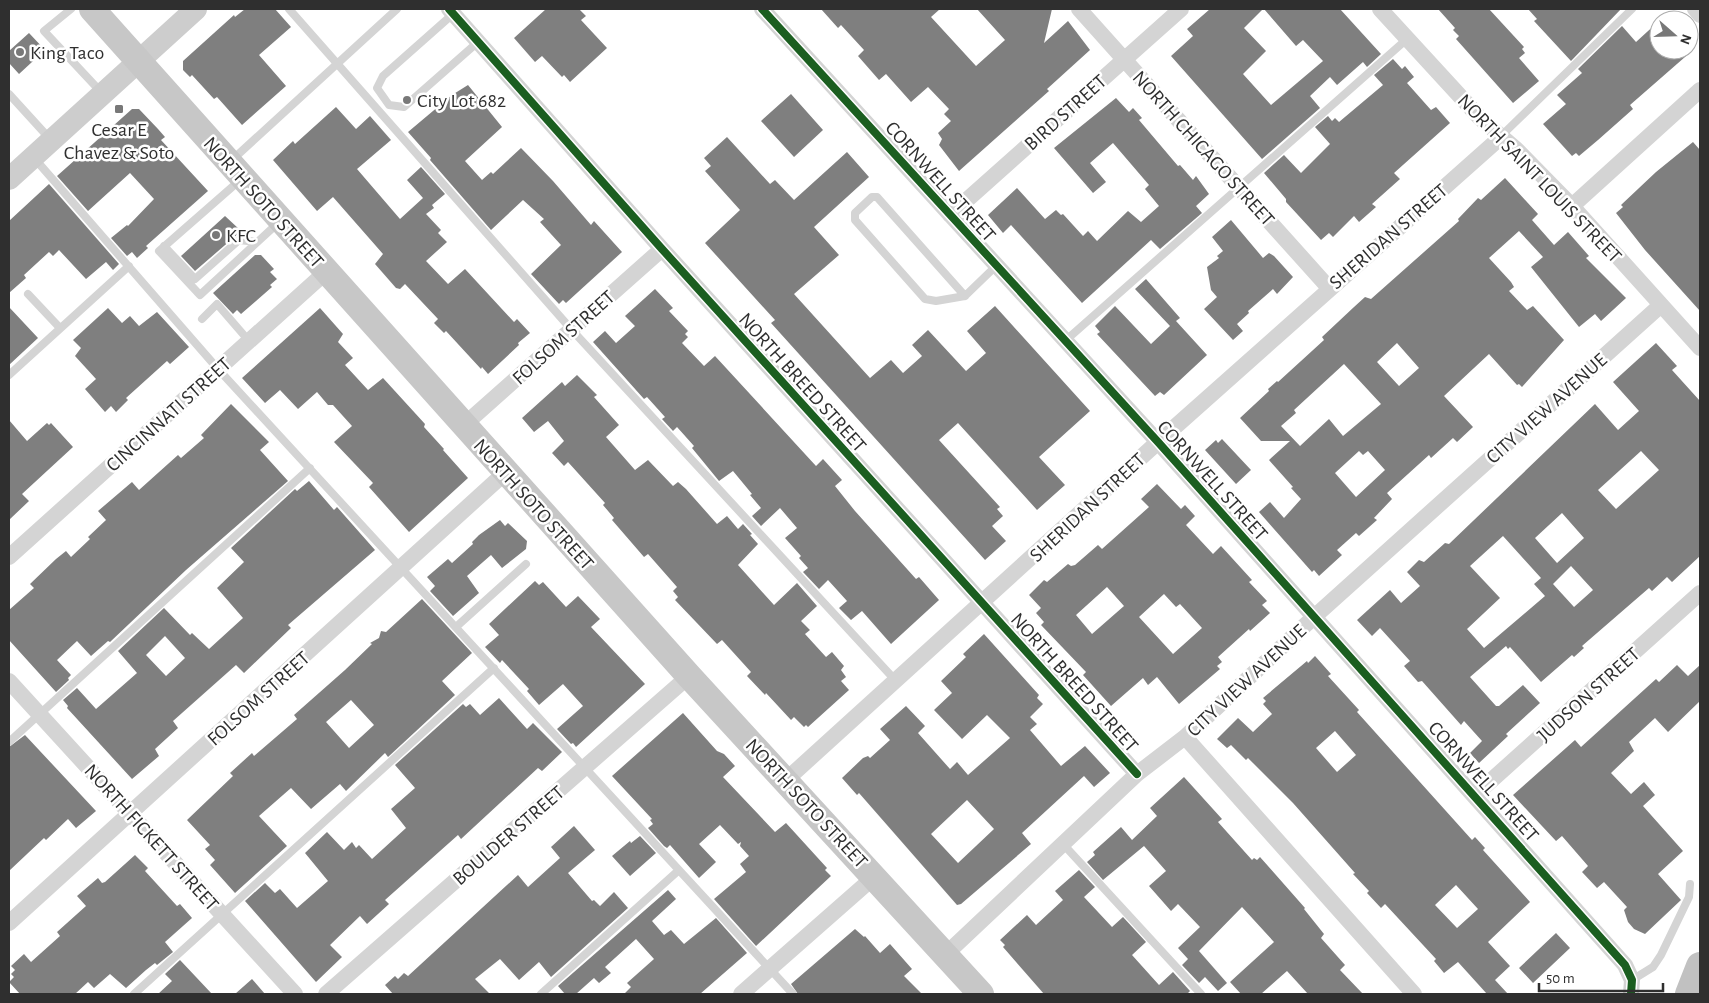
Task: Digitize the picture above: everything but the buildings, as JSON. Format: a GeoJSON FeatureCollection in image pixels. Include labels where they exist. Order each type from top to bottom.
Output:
{"type":"FeatureCollection","features":[{"type":"Feature","properties":{"kind":"highway"},"geometry":{"type":"LineString","coordinates":[[1689,994],[1700,966]]}},
{"type":"Feature","properties":{"kind":"main road","name":"NORTH SOTO STREET"},"geometry":{"type":"LineString","coordinates":[[92,9],[689,676],[981,994]]}},
{"type":"Feature","properties":{"kind":"main road"},"geometry":{"type":"LineString","coordinates":[[11,173],[33,157],[196,9]]}},
{"type":"Feature","properties":{"kind":"street","name":"CORNWELL STREET"},"geometry":{"type":"LineString","coordinates":[[762,9],[1158,442],[1475,795],[1625,965],[1632,987]]}},
{"type":"Feature","properties":{"kind":"street","name":"NORTH CHICAGO STREET"},"geometry":{"type":"LineString","coordinates":[[1079,9],[1330,288]]}},
{"type":"Feature","properties":{"kind":"street","name":"BIRD STREET"},"geometry":{"type":"LineString","coordinates":[[950,215],[1181,9]]}},
{"type":"Feature","properties":{"kind":"street","name":"NORTH SAINT LOUIS STREET"},"geometry":{"type":"LineString","coordinates":[[1380,9],[1482,119],[1572,206],[1700,348]]}},
{"type":"Feature","properties":{"kind":"street"},"geometry":{"type":"LineString","coordinates":[[1695,9],[1700,14]]}},
{"type":"Feature","properties":{"kind":"street","name":"NORTH BREED STREET"},"geometry":{"type":"LineString","coordinates":[[451,11],[662,249],[1137,774]]}},
{"type":"Feature","properties":{"kind":"street"},"geometry":{"type":"LineString","coordinates":[[1572,206],[1700,90]]}},
{"type":"Feature","properties":{"kind":"street","name":"SHERIDAN STREET"},"geometry":{"type":"LineString","coordinates":[[786,780],[982,604],[1158,442],[1501,136]]}},
{"type":"Feature","properties":{"kind":"street","name":"FOLSOM STREET"},"geometry":{"type":"LineString","coordinates":[[464,425],[662,249]]}},
{"type":"Feature","properties":{"kind":"street","name":"CINCINNATI STREET"},"geometry":{"type":"LineString","coordinates":[[9,557],[327,271]]}},
{"type":"Feature","properties":{"kind":"street","name":"CITY VIEW AVENUE"},"geometry":{"type":"LineString","coordinates":[[945,955],[1137,774],[1185,737],[1314,617],[1661,305]]}},
{"type":"Feature","properties":{"kind":"street","name":"FOLSOM STREET"},"geometry":{"type":"LineString","coordinates":[[9,923],[506,472]]}},
{"type":"Feature","properties":{"kind":"street","name":"JUDSON STREET"},"geometry":{"type":"LineString","coordinates":[[1475,795],[1700,593]]}},
{"type":"Feature","properties":{"kind":"street","name":"BOULDER STREET"},"geometry":{"type":"LineString","coordinates":[[326,994],[689,676]]}},
{"type":"Feature","properties":{"kind":"street","name":"NORTH FICKETT STREET"},"geometry":{"type":"LineString","coordinates":[[9,681],[132,813],[295,994]]}},
{"type":"Feature","properties":{"kind":"street"},"geometry":{"type":"LineString","coordinates":[[1185,737],[1414,994]]}},
{"type":"Feature","properties":{"kind":"street"},"geometry":{"type":"LineString","coordinates":[[741,994],[874,877]]}},
{"type":"Feature","properties":{"kind":"lane"},"geometry":{"type":"LineString","coordinates":[[71,9],[44,31],[102,94]]}},
{"type":"Feature","properties":{"kind":"lane"},"geometry":{"type":"LineString","coordinates":[[289,9],[571,329],[896,681]]}},
{"type":"Feature","properties":{"kind":"lane"},"geometry":{"type":"LineString","coordinates":[[280,220],[200,296],[159,251],[338,64],[397,9]]}},
{"type":"Feature","properties":{"kind":"lane"},"geometry":{"type":"LineString","coordinates":[[1501,136],[1632,9]]}},
{"type":"Feature","properties":{"kind":"lane"},"geometry":{"type":"LineString","coordinates":[[451,11],[383,76],[377,88],[389,105],[404,107],[478,42]]}},
{"type":"Feature","properties":{"kind":"lane"},"geometry":{"type":"LineString","coordinates":[[1065,341],[1238,186],[1407,39]]}},
{"type":"Feature","properties":{"kind":"lane"},"geometry":{"type":"LineString","coordinates":[[9,94],[51,140]]}},
{"type":"Feature","properties":{"kind":"lane"},"geometry":{"type":"LineString","coordinates":[[33,157],[218,368],[793,994]]}},
{"type":"Feature","properties":{"kind":"lane"},"geometry":{"type":"LineString","coordinates":[[965,296],[877,197],[872,197],[855,213],[855,220],[925,299],[936,301],[965,296],[996,266]]}},
{"type":"Feature","properties":{"kind":"lane"},"geometry":{"type":"LineString","coordinates":[[164,246],[196,279],[239,240],[257,242]]}},
{"type":"Feature","properties":{"kind":"lane"},"geometry":{"type":"LineString","coordinates":[[9,375],[129,266]]}},
{"type":"Feature","properties":{"kind":"lane"},"geometry":{"type":"LineString","coordinates":[[28,294],[60,328]]}},
{"type":"Feature","properties":{"kind":"lane"},"geometry":{"type":"LineString","coordinates":[[202,319],[217,304],[250,341]]}},
{"type":"Feature","properties":{"kind":"lane"},"geometry":{"type":"LineString","coordinates":[[9,742],[310,468]]}},
{"type":"Feature","properties":{"kind":"lane"},"geometry":{"type":"LineString","coordinates":[[456,627],[526,564]]}},
{"type":"Feature","properties":{"kind":"lane"},"geometry":{"type":"LineString","coordinates":[[134,994],[494,668]]}},
{"type":"Feature","properties":{"kind":"lane"},"geometry":{"type":"LineString","coordinates":[[1063,844],[1201,994]]}},
{"type":"Feature","properties":{"kind":"lane"},"geometry":{"type":"LineString","coordinates":[[541,994],[679,870]]}},
{"type":"Feature","properties":{"kind":"lane"},"geometry":{"type":"LineString","coordinates":[[1632,987],[1653,967],[1661,955],[1689,897],[1690,884]]}},
{"type":"Feature","properties":{"kind":"cycle path"},"geometry":{"type":"LineString","coordinates":[[449,9],[662,249],[1137,774]]}},
{"type":"Feature","properties":{"kind":"cycle path"},"geometry":{"type":"LineString","coordinates":[[762,9],[1158,442],[1625,965],[1632,980],[1631,994]]}},
{"type":"Feature","properties":{"kind":"place","name":"King Taco"},"geometry":{"type":"Point","coordinates":[20,52]}},
{"type":"Feature","properties":{"kind":"place","name":"City Lot 682"},"geometry":{"type":"Point","coordinates":[407,100]}},
{"type":"Feature","properties":{"kind":"place","name":"Cesar E Chavez & Soto"},"geometry":{"type":"Point","coordinates":[119,109]}},
{"type":"Feature","properties":{"kind":"place","name":"KFC"},"geometry":{"type":"Point","coordinates":[216,235]}}]}
